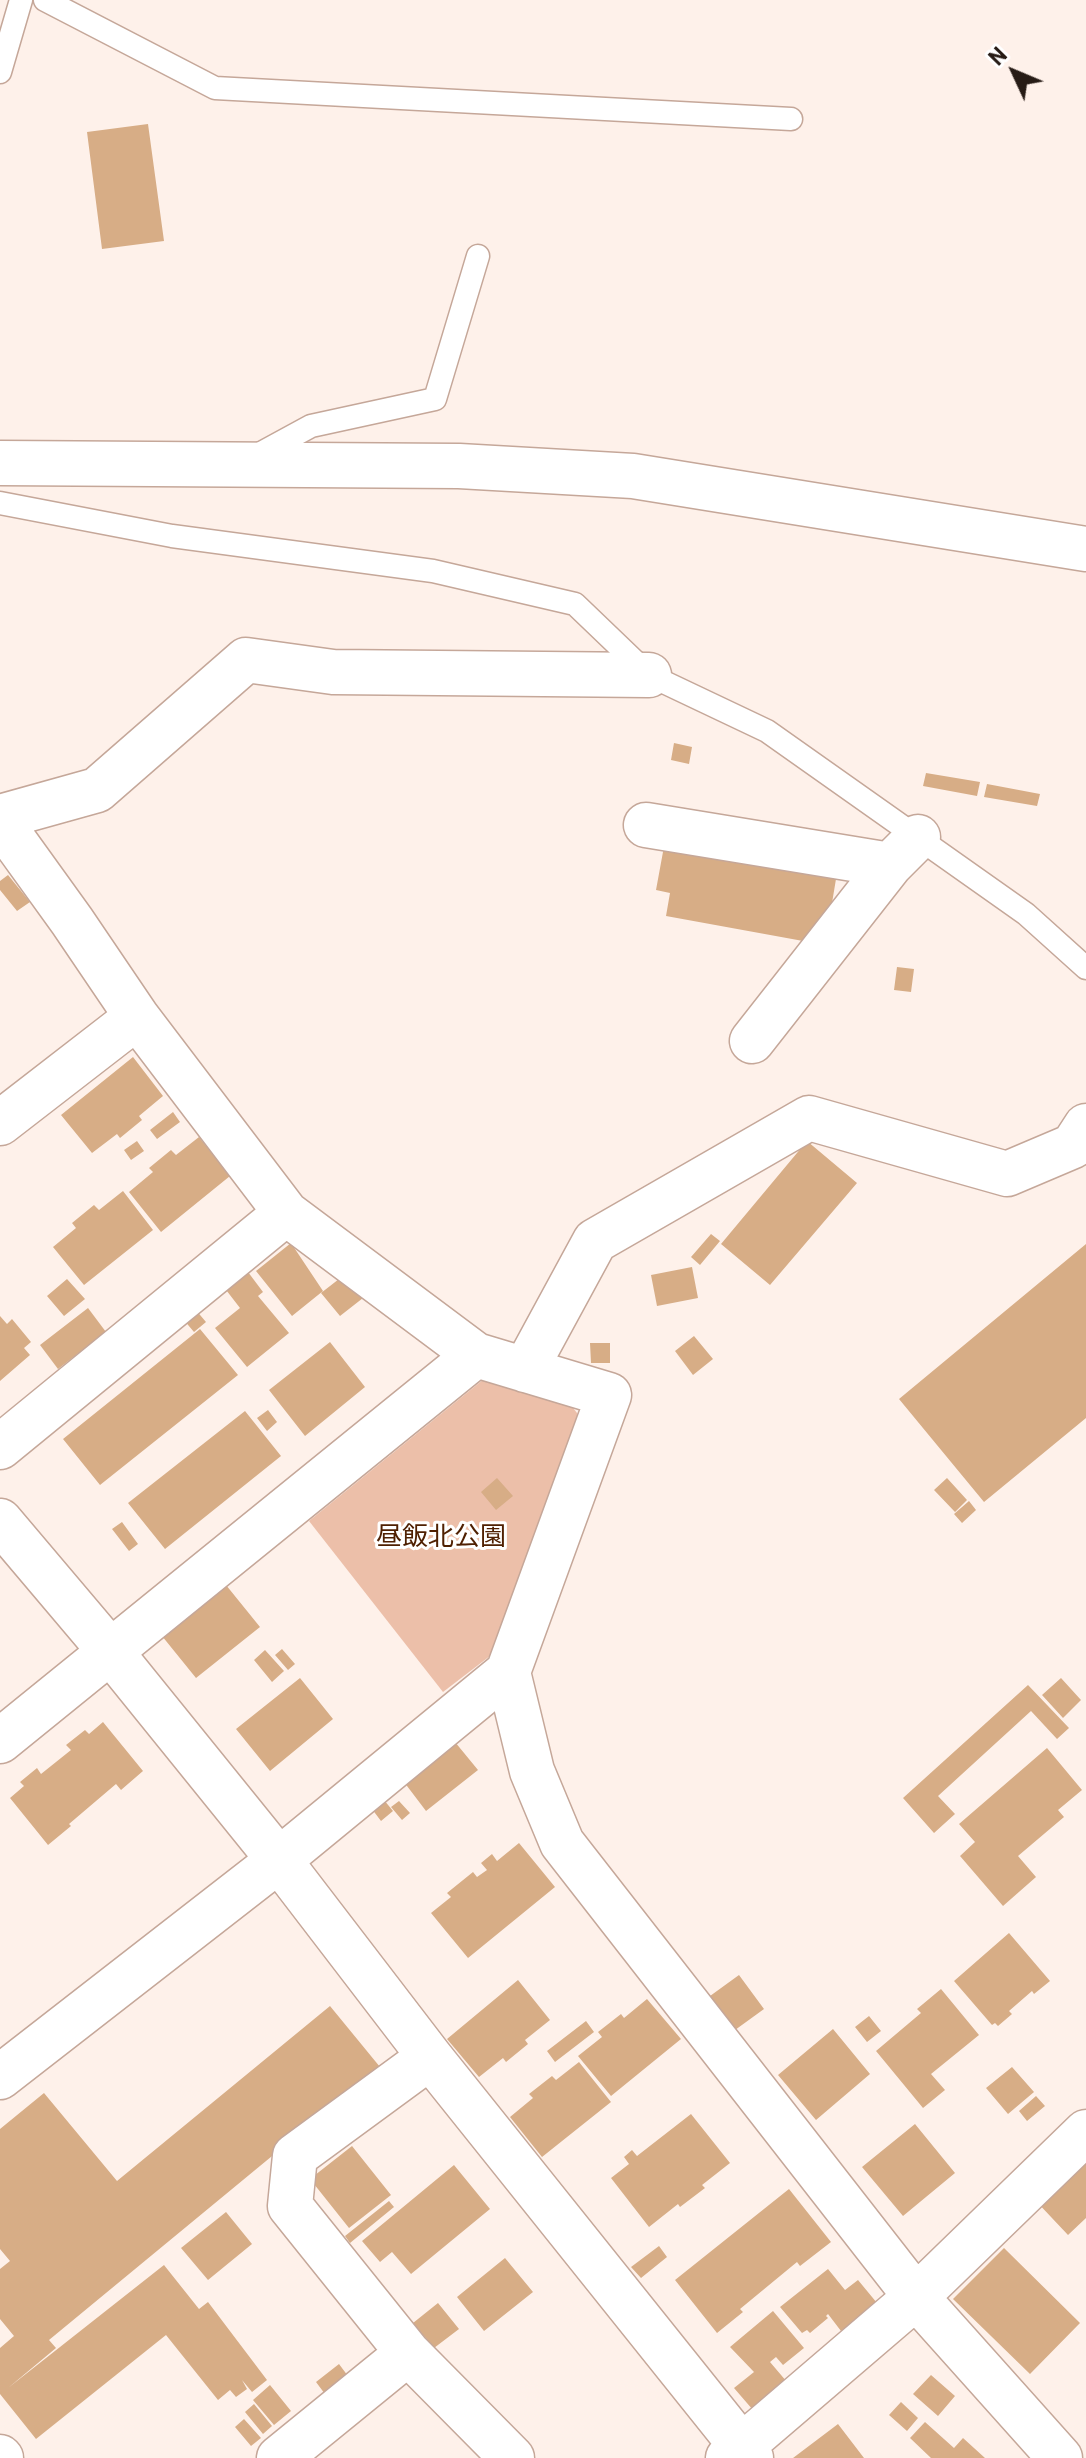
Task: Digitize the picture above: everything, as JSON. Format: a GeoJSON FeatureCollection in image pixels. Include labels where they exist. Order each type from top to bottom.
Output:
{"type":"FeatureCollection","features":[{"type":"Feature","properties":{"kind":"street"},"geometry":{"type":"LineString","coordinates":[[0,463],[459,466],[633,476],[1086,549]]}},
{"type":"Feature","properties":{"kind":"street"},"geometry":{"type":"LineString","coordinates":[[6,2058],[279,1860],[508,1672],[609,1395],[476,1355],[286,1213],[137,1017],[0,819],[97,790],[246,660],[333,672],[649,675]]}},
{"type":"Feature","properties":{"kind":"street"},"geometry":{"type":"LineString","coordinates":[[646,825],[904,851]]}},
{"type":"Feature","properties":{"kind":"street"},"geometry":{"type":"LineString","coordinates":[[752,1041],[904,851]]}},
{"type":"Feature","properties":{"kind":"street"},"geometry":{"type":"LineString","coordinates":[[0,1123],[137,1017]]}},
{"type":"Feature","properties":{"kind":"street"},"geometry":{"type":"LineString","coordinates":[[525,1370],[595,1241],[809,1118],[1007,1174],[1073,1146],[1086,1126]]}},
{"type":"Feature","properties":{"kind":"street"},"geometry":{"type":"LineString","coordinates":[[0,1447],[286,1213]]}},
{"type":"Feature","properties":{"kind":"street"},"geometry":{"type":"LineString","coordinates":[[0,1741],[476,1355]]}},
{"type":"Feature","properties":{"kind":"street"},"geometry":{"type":"LineString","coordinates":[[0,1521],[279,1860],[740,2454],[916,2297],[1085,2133]]}},
{"type":"Feature","properties":{"kind":"street"},"geometry":{"type":"LineString","coordinates":[[508,1672],[532,1771],[562,1843],[916,2297],[1060,2458]]}},
{"type":"Feature","properties":{"kind":"street"},"geometry":{"type":"LineString","coordinates":[[430,2057],[295,2156],[290,2206],[408,2353],[512,2458]]}},
{"type":"Feature","properties":{"kind":"street"},"geometry":{"type":"LineString","coordinates":[[279,2458],[408,2353]]}},
{"type":"Feature","properties":{"kind":"lane"},"geometry":{"type":"LineString","coordinates":[[0,72],[21,0]]}},
{"type":"Feature","properties":{"kind":"lane"},"geometry":{"type":"LineString","coordinates":[[45,0],[215,88],[791,119]]}},
{"type":"Feature","properties":{"kind":"lane"},"geometry":{"type":"LineString","coordinates":[[239,465],[311,426],[435,399],[478,256]]}},
{"type":"Feature","properties":{"kind":"lane"},"geometry":{"type":"LineString","coordinates":[[0,503],[172,536],[433,571],[575,604],[649,675],[767,731],[904,851],[1026,914],[1086,968]]}},
{"type":"Feature","properties":{"kind":"green space","name":"昼飯北公園"},"geometry":{"type":"Polygon","coordinates":[[[484,1379],[567,1400],[582,1424],[503,1646],[443,1692],[309,1521],[484,1379]]]}},
{"type":"Feature","properties":{"kind":"building"},"geometry":{"type":"Polygon","coordinates":[[[148,124],[164,241],[102,249],[87,132],[148,124]]]}},
{"type":"Feature","properties":{"kind":"building"},"geometry":{"type":"Polygon","coordinates":[[[674,743],[692,747],[689,764],[671,760],[674,743]]]}},
{"type":"Feature","properties":{"kind":"building"},"geometry":{"type":"Polygon","coordinates":[[[926,773],[980,782],[977,796],[923,786],[926,773]]]}},
{"type":"Feature","properties":{"kind":"building"},"geometry":{"type":"Polygon","coordinates":[[[987,784],[1040,794],[1037,806],[984,797],[987,784]]]}},
{"type":"Feature","properties":{"kind":"building"},"geometry":{"type":"Polygon","coordinates":[[[665,841],[838,867],[825,945],[666,916],[670,893],[656,890],[665,841]]]}},
{"type":"Feature","properties":{"kind":"building"},"geometry":{"type":"Polygon","coordinates":[[[8,875],[30,902],[17,911],[0,890],[0,881],[8,875]]]}},
{"type":"Feature","properties":{"kind":"building"},"geometry":{"type":"Polygon","coordinates":[[[897,967],[914,969],[911,992],[894,990],[897,967]]]}},
{"type":"Feature","properties":{"kind":"building"},"geometry":{"type":"Polygon","coordinates":[[[133,1057],[163,1096],[139,1116],[142,1120],[120,1138],[117,1134],[92,1153],[61,1115],[133,1057]]]}},
{"type":"Feature","properties":{"kind":"building"},"geometry":{"type":"Polygon","coordinates":[[[173,1112],[180,1122],[157,1139],[150,1130],[173,1112]]]}},
{"type":"Feature","properties":{"kind":"building"},"geometry":{"type":"Polygon","coordinates":[[[199,1137],[230,1176],[161,1232],[129,1192],[153,1172],[149,1168],[171,1150],[176,1155],[199,1137]]]}},
{"type":"Feature","properties":{"kind":"building"},"geometry":{"type":"Polygon","coordinates":[[[137,1141],[144,1151],[131,1160],[124,1150],[137,1141]]]}},
{"type":"Feature","properties":{"kind":"building"},"geometry":{"type":"Polygon","coordinates":[[[807,1141],[857,1183],[770,1285],[721,1244],[807,1141]]]}},
{"type":"Feature","properties":{"kind":"building"},"geometry":{"type":"Polygon","coordinates":[[[123,1191],[153,1230],[84,1285],[53,1247],[76,1228],[72,1223],[94,1205],[99,1210],[123,1191]]]}},
{"type":"Feature","properties":{"kind":"building"},"geometry":{"type":"Polygon","coordinates":[[[711,1234],[720,1241],[700,1265],[691,1257],[711,1234]]]}},
{"type":"Feature","properties":{"kind":"building"},"geometry":{"type":"Polygon","coordinates":[[[291,1243],[323,1291],[292,1316],[256,1271],[291,1243]]]}},
{"type":"Feature","properties":{"kind":"building"},"geometry":{"type":"Polygon","coordinates":[[[1086,1244],[1086,1418],[984,1502],[899,1399],[1086,1244]]]}},
{"type":"Feature","properties":{"kind":"building"},"geometry":{"type":"Polygon","coordinates":[[[692,1267],[698,1298],[657,1306],[651,1275],[692,1267]]]}},
{"type":"Feature","properties":{"kind":"building"},"geometry":{"type":"Polygon","coordinates":[[[245,1268],[263,1292],[258,1296],[289,1333],[247,1367],[215,1328],[240,1308],[223,1286],[245,1268]]]}},
{"type":"Feature","properties":{"kind":"building"},"geometry":{"type":"Polygon","coordinates":[[[67,1279],[85,1299],[64,1316],[47,1296],[67,1279]]]}},
{"type":"Feature","properties":{"kind":"building"},"geometry":{"type":"Polygon","coordinates":[[[339,1279],[363,1298],[340,1316],[321,1293],[339,1279]]]}},
{"type":"Feature","properties":{"kind":"building"},"geometry":{"type":"Polygon","coordinates":[[[88,1308],[106,1332],[58,1369],[40,1345],[88,1308]]]}},
{"type":"Feature","properties":{"kind":"building"},"geometry":{"type":"Polygon","coordinates":[[[195,1309],[206,1322],[194,1332],[183,1319],[195,1309]]]}},
{"type":"Feature","properties":{"kind":"building"},"geometry":{"type":"Polygon","coordinates":[[[0,1316],[7,1324],[12,1319],[31,1342],[24,1348],[30,1355],[0,1381],[0,1316]]]}},
{"type":"Feature","properties":{"kind":"building"},"geometry":{"type":"Polygon","coordinates":[[[200,1329],[238,1375],[100,1485],[63,1439],[200,1329]]]}},
{"type":"Feature","properties":{"kind":"building"},"geometry":{"type":"Polygon","coordinates":[[[694,1336],[713,1359],[693,1375],[675,1351],[694,1336]]]}},
{"type":"Feature","properties":{"kind":"building"},"geometry":{"type":"Polygon","coordinates":[[[330,1342],[365,1387],[305,1436],[269,1390],[330,1342]]]}},
{"type":"Feature","properties":{"kind":"building"},"geometry":{"type":"Polygon","coordinates":[[[590,1343],[610,1343],[610,1363],[591,1363],[590,1343]]]}},
{"type":"Feature","properties":{"kind":"building"},"geometry":{"type":"Polygon","coordinates":[[[268,1410],[277,1422],[267,1431],[257,1418],[268,1410]]]}},
{"type":"Feature","properties":{"kind":"building"},"geometry":{"type":"Polygon","coordinates":[[[245,1411],[281,1456],[165,1549],[128,1503],[245,1411]]]}},
{"type":"Feature","properties":{"kind":"building"},"geometry":{"type":"Polygon","coordinates":[[[497,1478],[513,1496],[496,1510],[481,1492],[497,1478]]]}},
{"type":"Feature","properties":{"kind":"building"},"geometry":{"type":"Polygon","coordinates":[[[947,1478],[967,1500],[955,1512],[934,1490],[947,1478]]]}},
{"type":"Feature","properties":{"kind":"building"},"geometry":{"type":"Polygon","coordinates":[[[969,1501],[976,1510],[962,1523],[954,1514],[969,1501]]]}},
{"type":"Feature","properties":{"kind":"building"},"geometry":{"type":"Polygon","coordinates":[[[122,1522],[138,1544],[129,1551],[112,1529],[122,1522]]]}},
{"type":"Feature","properties":{"kind":"building"},"geometry":{"type":"Polygon","coordinates":[[[226,1585],[260,1627],[196,1678],[162,1636],[226,1585]]]}},
{"type":"Feature","properties":{"kind":"building"},"geometry":{"type":"Polygon","coordinates":[[[282,1649],[295,1664],[288,1670],[275,1655],[282,1649]]]}},
{"type":"Feature","properties":{"kind":"building"},"geometry":{"type":"Polygon","coordinates":[[[265,1650],[284,1671],[272,1682],[254,1660],[265,1650]]]}},
{"type":"Feature","properties":{"kind":"building"},"geometry":{"type":"Polygon","coordinates":[[[300,1678],[333,1719],[270,1771],[236,1729],[300,1678]]]}},
{"type":"Feature","properties":{"kind":"building"},"geometry":{"type":"Polygon","coordinates":[[[1061,1678],[1081,1700],[1063,1718],[1042,1695],[1061,1678]]]}},
{"type":"Feature","properties":{"kind":"building"},"geometry":{"type":"Polygon","coordinates":[[[1028,1685],[1069,1728],[1057,1739],[1031,1711],[938,1796],[955,1814],[934,1833],[903,1798],[1028,1685]]]}},
{"type":"Feature","properties":{"kind":"building"},"geometry":{"type":"Polygon","coordinates":[[[103,1722],[143,1771],[121,1790],[116,1784],[48,1845],[10,1798],[24,1786],[20,1782],[37,1768],[41,1774],[71,1750],[66,1745],[85,1730],[89,1734],[103,1722]]]}},
{"type":"Feature","properties":{"kind":"building"},"geometry":{"type":"Polygon","coordinates":[[[455,1742],[478,1770],[426,1811],[404,1782],[455,1742]]]}},
{"type":"Feature","properties":{"kind":"building"},"geometry":{"type":"Polygon","coordinates":[[[1047,1748],[1082,1790],[1058,1810],[1064,1817],[1018,1856],[1036,1877],[1003,1906],[960,1856],[975,1842],[959,1824],[1047,1748]]]}},
{"type":"Feature","properties":{"kind":"building"},"geometry":{"type":"Polygon","coordinates":[[[384,1800],[393,1811],[381,1821],[372,1809],[384,1800]]]}},
{"type":"Feature","properties":{"kind":"building"},"geometry":{"type":"Polygon","coordinates":[[[399,1801],[410,1813],[402,1820],[391,1807],[399,1801]]]}},
{"type":"Feature","properties":{"kind":"building"},"geometry":{"type":"Polygon","coordinates":[[[519,1843],[555,1887],[468,1958],[431,1913],[451,1897],[447,1893],[473,1872],[477,1877],[487,1870],[481,1863],[492,1854],[497,1861],[519,1843]]]}},
{"type":"Feature","properties":{"kind":"building"},"geometry":{"type":"Polygon","coordinates":[[[1009,1933],[1050,1981],[1034,1994],[1032,1991],[1009,2011],[1012,2014],[998,2026],[995,2023],[992,2025],[954,1981],[1009,1933]]]}},
{"type":"Feature","properties":{"kind":"building"},"geometry":{"type":"Polygon","coordinates":[[[739,1975],[764,2009],[724,2038],[699,2004],[739,1975]]]}},
{"type":"Feature","properties":{"kind":"building"},"geometry":{"type":"Polygon","coordinates":[[[518,1980],[550,2020],[525,2040],[528,2044],[506,2062],[503,2058],[479,2077],[447,2039],[518,1980]]]}},
{"type":"Feature","properties":{"kind":"building"},"geometry":{"type":"Polygon","coordinates":[[[941,1989],[979,2035],[931,2074],[945,2090],[923,2108],[876,2051],[921,2013],[917,2009],[941,1989]]]}},
{"type":"Feature","properties":{"kind":"building"},"geometry":{"type":"Polygon","coordinates":[[[647,1999],[681,2039],[611,2096],[578,2056],[602,2037],[598,2032],[621,2014],[624,2018],[647,1999]]]}},
{"type":"Feature","properties":{"kind":"building"},"geometry":{"type":"Polygon","coordinates":[[[330,2006],[380,2067],[49,2340],[56,2348],[8,2388],[164,2265],[199,2309],[208,2302],[267,2380],[252,2392],[242,2380],[247,2389],[236,2397],[230,2390],[218,2400],[166,2335],[36,2439],[0,2394],[0,2348],[14,2336],[0,2319],[0,2269],[10,2261],[0,2249],[0,2129],[44,2093],[117,2181],[330,2006]]]}},
{"type":"Feature","properties":{"kind":"building"},"geometry":{"type":"Polygon","coordinates":[[[869,2016],[881,2031],[867,2042],[855,2027],[869,2016]]]}},
{"type":"Feature","properties":{"kind":"building"},"geometry":{"type":"Polygon","coordinates":[[[586,2021],[594,2032],[555,2062],[547,2051],[586,2021]]]}},
{"type":"Feature","properties":{"kind":"building"},"geometry":{"type":"Polygon","coordinates":[[[833,2029],[870,2074],[816,2120],[778,2075],[833,2029]]]}},
{"type":"Feature","properties":{"kind":"building"},"geometry":{"type":"Polygon","coordinates":[[[579,2062],[611,2102],[542,2157],[510,2117],[533,2098],[529,2094],[552,2076],[556,2080],[579,2062]]]}},
{"type":"Feature","properties":{"kind":"building"},"geometry":{"type":"Polygon","coordinates":[[[1012,2067],[1034,2092],[1008,2114],[986,2088],[1012,2067]]]}},
{"type":"Feature","properties":{"kind":"building"},"geometry":{"type":"Polygon","coordinates":[[[1036,2096],[1045,2106],[1027,2121],[1019,2111],[1036,2096]]]}},
{"type":"Feature","properties":{"kind":"building"},"geometry":{"type":"Polygon","coordinates":[[[691,2114],[730,2163],[702,2185],[705,2188],[649,2227],[611,2178],[629,2164],[624,2157],[632,2150],[637,2156],[691,2114]]]}},
{"type":"Feature","properties":{"kind":"building"},"geometry":{"type":"Polygon","coordinates":[[[915,2124],[955,2173],[903,2216],[862,2167],[915,2124]]]}},
{"type":"Feature","properties":{"kind":"building"},"geometry":{"type":"Polygon","coordinates":[[[352,2146],[391,2195],[349,2228],[310,2179],[352,2146]]]}},
{"type":"Feature","properties":{"kind":"building"},"geometry":{"type":"Polygon","coordinates":[[[1086,2161],[1086,2218],[1068,2235],[1035,2200],[1086,2161]]]}},
{"type":"Feature","properties":{"kind":"building"},"geometry":{"type":"Polygon","coordinates":[[[454,2165],[490,2209],[411,2274],[392,2252],[380,2262],[362,2241],[454,2165]]]}},
{"type":"Feature","properties":{"kind":"building"},"geometry":{"type":"Polygon","coordinates":[[[789,2189],[831,2242],[800,2266],[797,2262],[740,2309],[743,2312],[717,2333],[675,2280],[789,2189]]]}},
{"type":"Feature","properties":{"kind":"building"},"geometry":{"type":"Polygon","coordinates":[[[389,2201],[394,2207],[350,2243],[345,2236],[389,2201]]]}},
{"type":"Feature","properties":{"kind":"building"},"geometry":{"type":"Polygon","coordinates":[[[226,2212],[252,2244],[208,2280],[181,2248],[226,2212]]]}},
{"type":"Feature","properties":{"kind":"building"},"geometry":{"type":"Polygon","coordinates":[[[659,2246],[667,2257],[641,2278],[631,2267],[659,2246]]]}},
{"type":"Feature","properties":{"kind":"building"},"geometry":{"type":"Polygon","coordinates":[[[1004,2248],[1080,2323],[1030,2374],[953,2299],[1004,2248]]]}},
{"type":"Feature","properties":{"kind":"building"},"geometry":{"type":"Polygon","coordinates":[[[505,2258],[533,2292],[484,2331],[457,2297],[505,2258]]]}},
{"type":"Feature","properties":{"kind":"building"},"geometry":{"type":"Polygon","coordinates":[[[828,2269],[845,2290],[858,2280],[877,2303],[841,2331],[828,2314],[828,2318],[810,2333],[807,2330],[802,2333],[780,2307],[828,2269]]]}},
{"type":"Feature","properties":{"kind":"building"},"geometry":{"type":"Polygon","coordinates":[[[438,2303],[459,2329],[434,2348],[413,2323],[438,2303]]]}},
{"type":"Feature","properties":{"kind":"building"},"geometry":{"type":"Polygon","coordinates":[[[773,2311],[804,2348],[783,2365],[776,2357],[770,2362],[787,2382],[753,2410],[734,2388],[754,2372],[730,2347],[773,2311]]]}},
{"type":"Feature","properties":{"kind":"building"},"geometry":{"type":"Polygon","coordinates":[[[339,2364],[348,2376],[325,2394],[316,2382],[339,2364]]]}},
{"type":"Feature","properties":{"kind":"building"},"geometry":{"type":"Polygon","coordinates":[[[931,2375],[955,2396],[938,2416],[913,2394],[931,2375]]]}},
{"type":"Feature","properties":{"kind":"building"},"geometry":{"type":"Polygon","coordinates":[[[270,2385],[291,2411],[274,2425],[253,2400],[270,2385]]]}},
{"type":"Feature","properties":{"kind":"building"},"geometry":{"type":"Polygon","coordinates":[[[901,2402],[918,2418],[907,2431],[889,2415],[901,2402]]]}},
{"type":"Feature","properties":{"kind":"building"},"geometry":{"type":"Polygon","coordinates":[[[254,2404],[272,2426],[263,2434],[245,2412],[254,2404]]]}},
{"type":"Feature","properties":{"kind":"building"},"geometry":{"type":"Polygon","coordinates":[[[244,2419],[261,2438],[251,2446],[235,2427],[244,2419]]]}},
{"type":"Feature","properties":{"kind":"building"},"geometry":{"type":"Polygon","coordinates":[[[925,2422],[954,2448],[963,2438],[985,2458],[931,2458],[910,2438],[925,2422]]]}},
{"type":"Feature","properties":{"kind":"building"},"geometry":{"type":"Polygon","coordinates":[[[838,2424],[864,2458],[793,2458],[838,2424]]]}}]}
